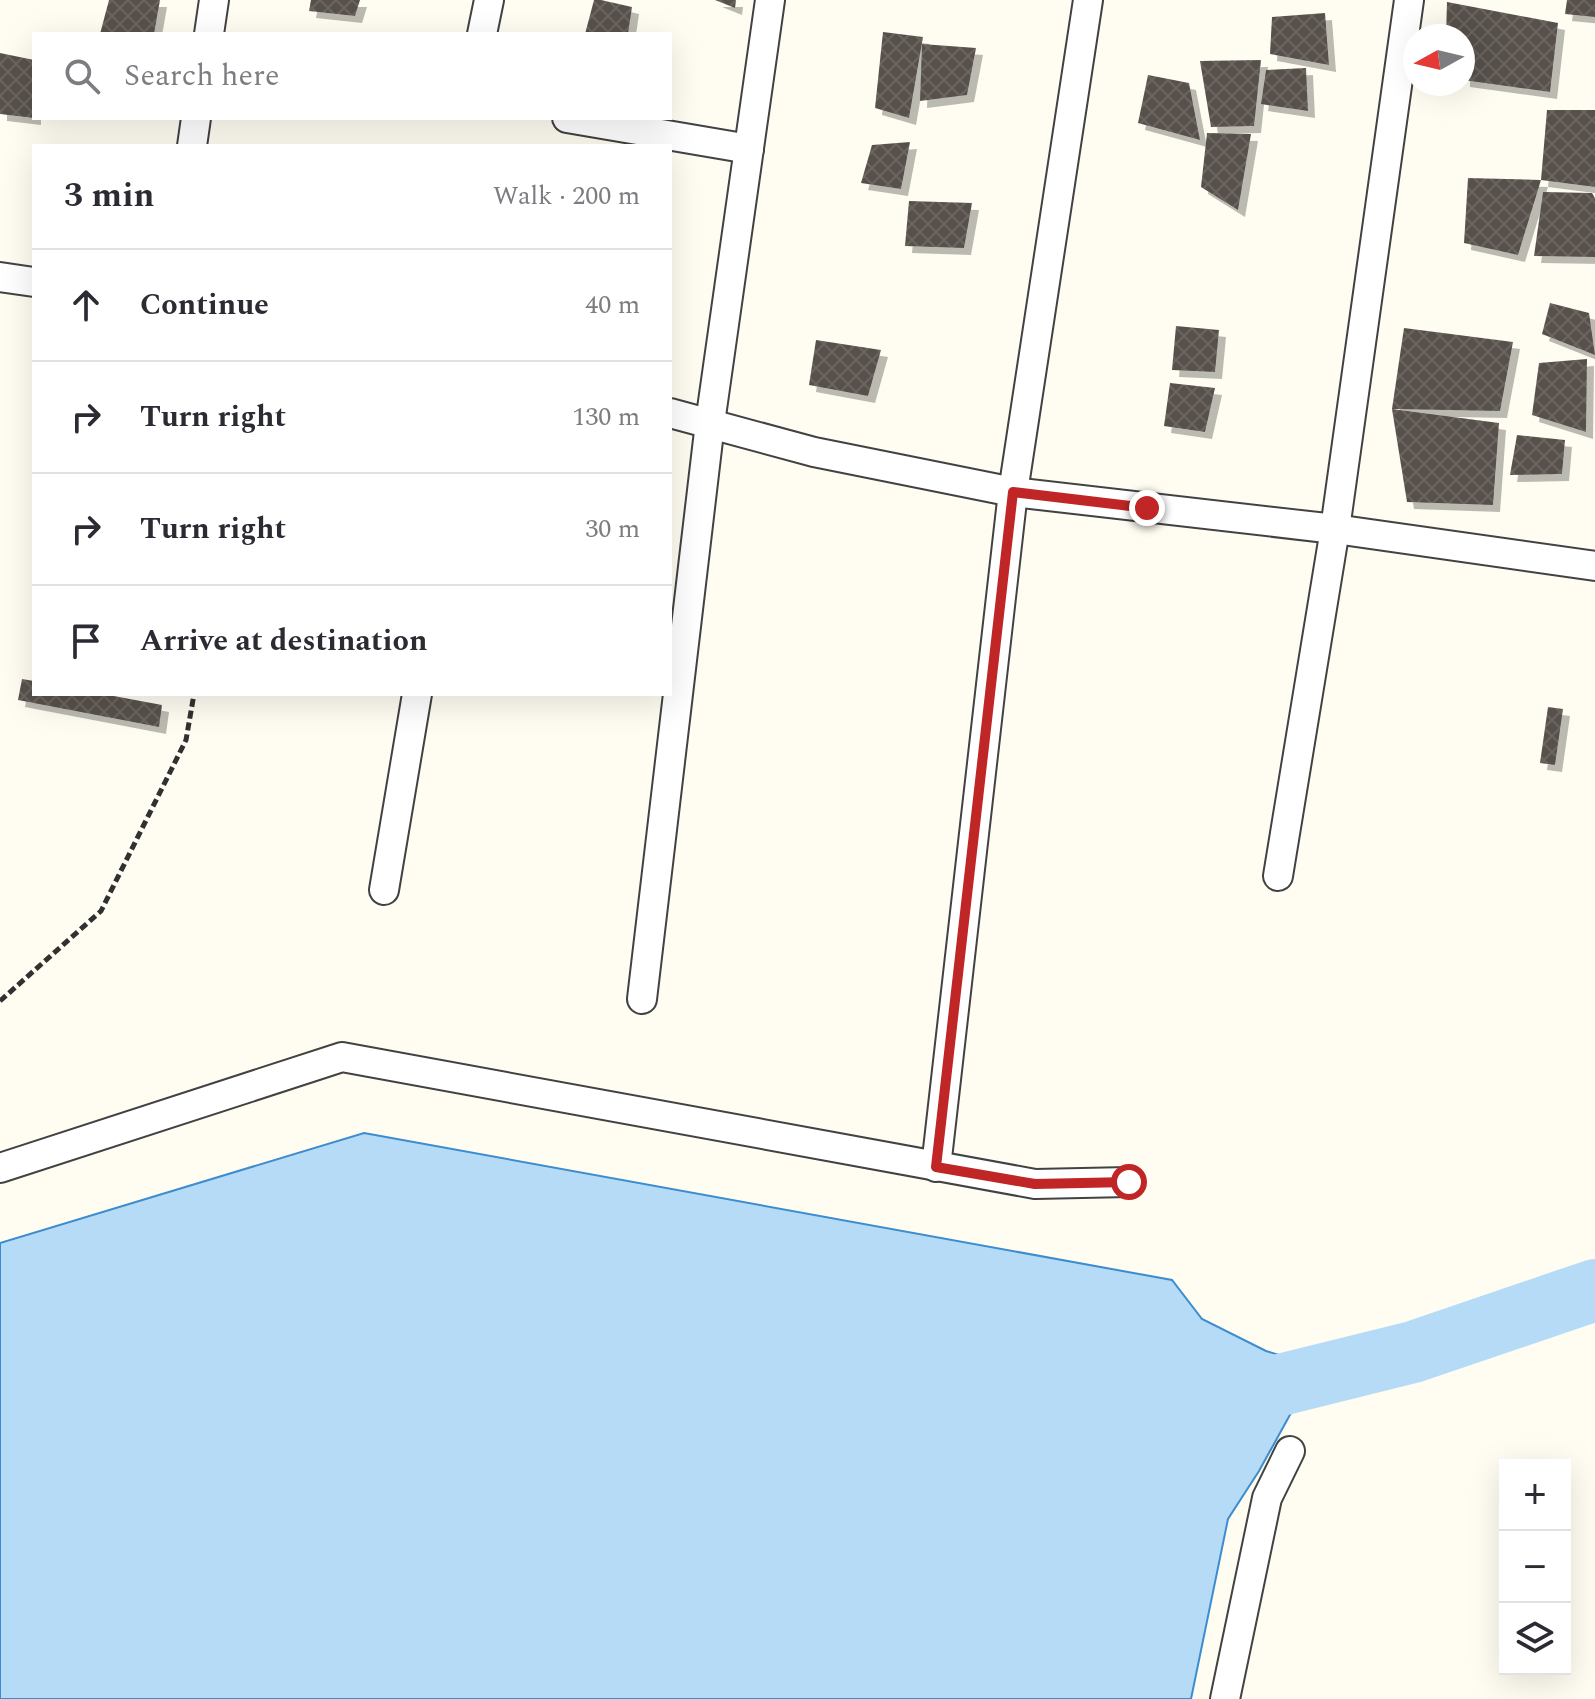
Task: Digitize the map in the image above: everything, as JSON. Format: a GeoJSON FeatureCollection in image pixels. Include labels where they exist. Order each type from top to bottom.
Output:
{"type":"FeatureCollection","features":[{"type":"Feature","properties":{"kind":"street"},"geometry":{"type":"LineString","coordinates":[[209,32],[214,0]]}},
{"type":"Feature","properties":{"kind":"street"},"geometry":{"type":"LineString","coordinates":[[482,32],[489,0]]}},
{"type":"Feature","properties":{"kind":"street"},"geometry":{"type":"LineString","coordinates":[[642,999],[710,423],[770,0]]}},
{"type":"Feature","properties":{"kind":"street"},"geometry":{"type":"LineString","coordinates":[[936,1167],[1013,492],[1088,0]]}},
{"type":"Feature","properties":{"kind":"street"},"geometry":{"type":"LineString","coordinates":[[1278,876],[1335,529],[1409,0]]}},
{"type":"Feature","properties":{"kind":"street"},"geometry":{"type":"LineString","coordinates":[[192,144],[196,120]]}},
{"type":"Feature","properties":{"kind":"street"},"geometry":{"type":"LineString","coordinates":[[579,120],[749,149]]}},
{"type":"Feature","properties":{"kind":"street"},"geometry":{"type":"LineString","coordinates":[[0,277],[32,282]]}},
{"type":"Feature","properties":{"kind":"street"},"geometry":{"type":"LineString","coordinates":[[672,414],[814,452],[1013,492],[1335,529],[1595,566]]}},
{"type":"Feature","properties":{"kind":"street"},"geometry":{"type":"LineString","coordinates":[[384,890],[417,696]]}},
{"type":"Feature","properties":{"kind":"street"},"geometry":{"type":"LineString","coordinates":[[0,1168],[342,1057],[1035,1184],[1129,1182]]}},
{"type":"Feature","properties":{"kind":"street"},"geometry":{"type":"LineString","coordinates":[[1225,1699],[1267,1498],[1290,1451]]}},
{"type":"Feature","properties":{"kind":"path"},"geometry":{"type":"LineString","coordinates":[[0,1001],[101,911],[186,740],[194,696]]}},
{"type":"Feature","properties":{"kind":"water"},"geometry":{"type":"Polygon","coordinates":[[[364,1133],[1172,1280],[1202,1319],[1266,1351],[1306,1363],[1315,1398],[1291,1413],[1228,1519],[1191,1699],[0,1699],[0,1243],[364,1133]]]}},
{"type":"Feature","properties":{"kind":"building"},"geometry":{"type":"Polygon","coordinates":[[[109,0],[160,0],[154,32],[101,32],[109,0]]]}},
{"type":"Feature","properties":{"kind":"building"},"geometry":{"type":"Polygon","coordinates":[[[311,0],[360,0],[355,16],[309,11],[311,0]]]}},
{"type":"Feature","properties":{"kind":"building"},"geometry":{"type":"Polygon","coordinates":[[[594,0],[632,7],[628,32],[586,32],[594,0]]]}},
{"type":"Feature","properties":{"kind":"building"},"geometry":{"type":"Polygon","coordinates":[[[715,0],[736,0],[735,8],[715,0]]]}},
{"type":"Feature","properties":{"kind":"building"},"geometry":{"type":"Polygon","coordinates":[[[1567,0],[1595,0],[1595,17],[1565,14],[1567,0]]]}},
{"type":"Feature","properties":{"kind":"building"},"geometry":{"type":"Polygon","coordinates":[[[1447,2],[1558,23],[1550,92],[1475,82],[1475,24],[1446,24],[1447,2]]]}},
{"type":"Feature","properties":{"kind":"building"},"geometry":{"type":"Polygon","coordinates":[[[1325,13],[1329,65],[1270,54],[1272,17],[1325,13]]]}},
{"type":"Feature","properties":{"kind":"building"},"geometry":{"type":"Polygon","coordinates":[[[883,32],[923,37],[909,118],[875,108],[883,32]]]}},
{"type":"Feature","properties":{"kind":"building"},"geometry":{"type":"Polygon","coordinates":[[[922,44],[976,48],[967,95],[920,101],[922,44]]]}},
{"type":"Feature","properties":{"kind":"building"},"geometry":{"type":"Polygon","coordinates":[[[0,53],[32,60],[32,118],[0,114],[0,53]]]}},
{"type":"Feature","properties":{"kind":"building"},"geometry":{"type":"Polygon","coordinates":[[[1261,60],[1254,126],[1211,127],[1200,61],[1261,60]]]}},
{"type":"Feature","properties":{"kind":"building"},"geometry":{"type":"Polygon","coordinates":[[[1306,68],[1308,111],[1261,104],[1266,70],[1306,68]]]}},
{"type":"Feature","properties":{"kind":"building"},"geometry":{"type":"Polygon","coordinates":[[[1148,75],[1189,83],[1200,140],[1138,123],[1148,75]]]}},
{"type":"Feature","properties":{"kind":"building"},"geometry":{"type":"Polygon","coordinates":[[[1547,110],[1595,110],[1595,187],[1541,180],[1547,110]]]}},
{"type":"Feature","properties":{"kind":"building"},"geometry":{"type":"Polygon","coordinates":[[[1207,133],[1251,134],[1238,210],[1201,187],[1207,133]]]}},
{"type":"Feature","properties":{"kind":"building"},"geometry":{"type":"Polygon","coordinates":[[[910,142],[901,189],[861,183],[872,145],[910,142]]]}},
{"type":"Feature","properties":{"kind":"building"},"geometry":{"type":"Polygon","coordinates":[[[1468,178],[1541,180],[1518,255],[1464,243],[1468,178]]]}},
{"type":"Feature","properties":{"kind":"building"},"geometry":{"type":"Polygon","coordinates":[[[1543,192],[1592,193],[1595,198],[1595,257],[1534,256],[1543,192]]]}},
{"type":"Feature","properties":{"kind":"building"},"geometry":{"type":"Polygon","coordinates":[[[909,201],[972,203],[964,248],[905,246],[909,201]]]}},
{"type":"Feature","properties":{"kind":"building"},"geometry":{"type":"Polygon","coordinates":[[[1550,303],[1589,313],[1595,355],[1542,334],[1550,303]]]}},
{"type":"Feature","properties":{"kind":"building"},"geometry":{"type":"Polygon","coordinates":[[[1176,326],[1219,330],[1215,372],[1172,370],[1176,326]]]}},
{"type":"Feature","properties":{"kind":"building"},"geometry":{"type":"Polygon","coordinates":[[[1404,328],[1513,342],[1500,411],[1392,409],[1404,328]]]}},
{"type":"Feature","properties":{"kind":"building"},"geometry":{"type":"Polygon","coordinates":[[[816,340],[881,350],[868,396],[809,385],[816,340]]]}},
{"type":"Feature","properties":{"kind":"building"},"geometry":{"type":"Polygon","coordinates":[[[1587,359],[1586,432],[1532,415],[1539,363],[1587,359]]]}},
{"type":"Feature","properties":{"kind":"building"},"geometry":{"type":"Polygon","coordinates":[[[1170,383],[1215,388],[1205,432],[1164,426],[1170,383]]]}},
{"type":"Feature","properties":{"kind":"building"},"geometry":{"type":"Polygon","coordinates":[[[1392,409],[1499,423],[1493,505],[1407,502],[1392,409]]]}},
{"type":"Feature","properties":{"kind":"building"},"geometry":{"type":"Polygon","coordinates":[[[1517,435],[1565,440],[1562,474],[1510,475],[1517,435]]]}},
{"type":"Feature","properties":{"kind":"building"},"geometry":{"type":"Polygon","coordinates":[[[22,679],[32,681],[32,696],[114,696],[162,705],[159,727],[18,700],[22,679]]]}},
{"type":"Feature","properties":{"kind":"building"},"geometry":{"type":"Polygon","coordinates":[[[1548,707],[1563,709],[1555,765],[1540,763],[1548,707]]]}},
{"type":"Feature","properties":{"kind":"waterway"},"geometry":{"type":"LineString","coordinates":[[1228,1398],[1413,1352],[1595,1290]]}},
{"type":"Feature","properties":{"kind":"route"},"geometry":{"type":"LineString","coordinates":[[1129,1182],[1035,1184],[936,1167],[1013,492],[1147,508]]}}]}
